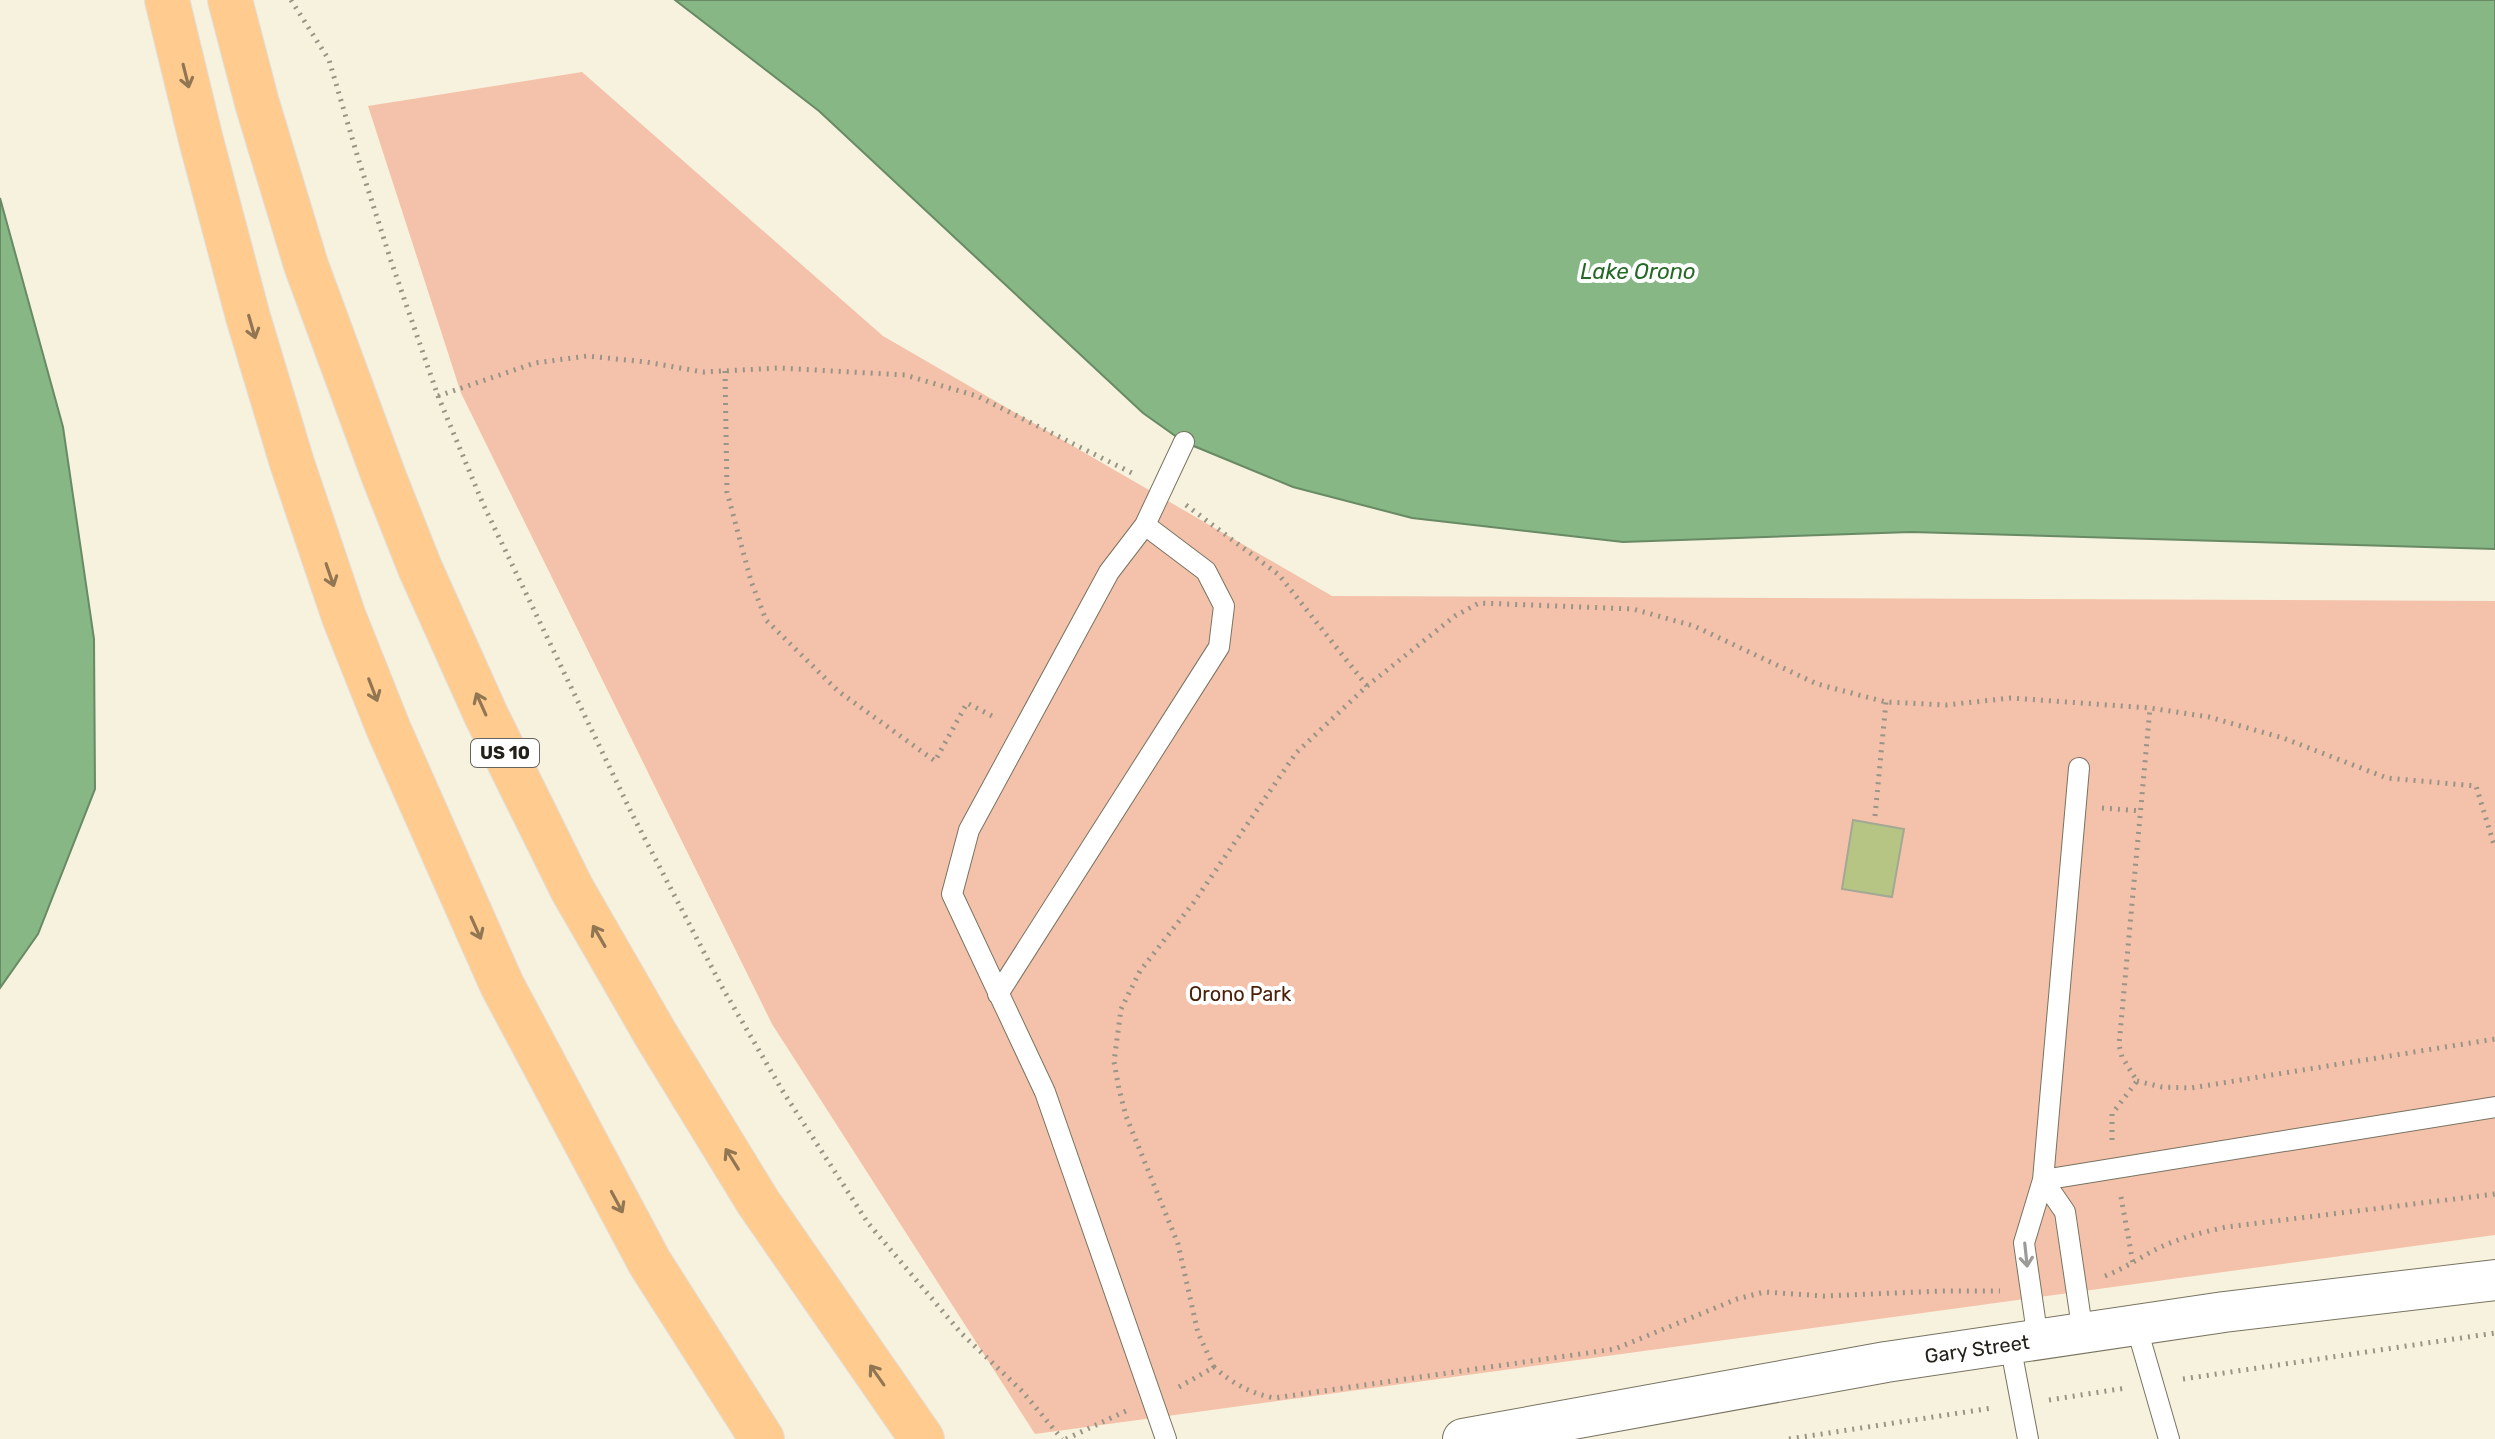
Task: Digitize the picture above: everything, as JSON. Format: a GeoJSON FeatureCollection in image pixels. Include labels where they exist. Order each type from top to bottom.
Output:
{"type":"FeatureCollection","features":[{"type":"Feature","properties":{"kind":"highway"},"geometry":{"type":"LineString","coordinates":[[167,0],[248,317],[292,463],[344,617],[389,730],[509,999],[650,1263],[762,1439]]}},
{"type":"Feature","properties":{"kind":"highway","name":"US 10"},"geometry":{"type":"LineString","coordinates":[[230,0],[257,103],[306,265],[405,529],[486,715],[572,889],[656,1035],[758,1202],[922,1439]]}},
{"type":"Feature","properties":{"kind":"street","name":"Gary Street"},"geometry":{"type":"LineString","coordinates":[[1463,1439],[1886,1362],[2224,1312],[2495,1280]]}},
{"type":"Feature","properties":{"kind":"lane"},"geometry":{"type":"LineString","coordinates":[[1166,1439],[1045,1092],[952,894],[969,830],[1109,572],[1145,525],[1184,442]]}},
{"type":"Feature","properties":{"kind":"lane"},"geometry":{"type":"LineString","coordinates":[[998,994],[1219,647],[1224,606],[1206,571],[1145,525]]}},
{"type":"Feature","properties":{"kind":"lane"},"geometry":{"type":"LineString","coordinates":[[2028,1439],[2024,1243],[2043,1180],[2079,768]]}},
{"type":"Feature","properties":{"kind":"lane"},"geometry":{"type":"LineString","coordinates":[[2043,1180],[2495,1107]]}},
{"type":"Feature","properties":{"kind":"lane"},"geometry":{"type":"LineString","coordinates":[[2043,1180],[2065,1212],[2083,1334]]}},
{"type":"Feature","properties":{"kind":"lane"},"geometry":{"type":"LineString","coordinates":[[2136,1325],[2169,1439]]}},
{"type":"Feature","properties":{"kind":"path"},"geometry":{"type":"LineString","coordinates":[[291,0],[329,60],[358,158],[438,396],[483,504],[632,814],[722,987],[782,1090],[868,1223],[961,1333],[1022,1391],[1064,1439],[1125,1411]]}},
{"type":"Feature","properties":{"kind":"path"},"geometry":{"type":"LineString","coordinates":[[438,396],[535,363],[587,356],[703,372],[779,368],[905,375],[977,396],[1147,482]]}},
{"type":"Feature","properties":{"kind":"path"},"geometry":{"type":"LineString","coordinates":[[725,371],[727,492],[751,581],[766,620],[838,691],[935,761],[967,703]]}},
{"type":"Feature","properties":{"kind":"path"},"geometry":{"type":"LineString","coordinates":[[1181,502],[1279,575],[1367,686]]}},
{"type":"Feature","properties":{"kind":"path"},"geometry":{"type":"LineString","coordinates":[[2005,1292],[1824,1296],[1764,1292],[1737,1299],[1615,1349],[1274,1398],[1254,1394],[1231,1382],[1214,1367],[1198,1333],[1178,1244],[1126,1116],[1119,1089],[1114,1062],[1121,1009],[1140,971],[1194,902],[1296,753],[1367,686],[1455,616],[1479,603],[1633,609],[1694,626],[1817,684],[1886,702],[1946,705],[2011,698],[2150,708],[2209,717],[2268,734],[2387,778],[2476,786],[2495,848]]}},
{"type":"Feature","properties":{"kind":"path"},"geometry":{"type":"LineString","coordinates":[[1875,816],[1886,702]]}},
{"type":"Feature","properties":{"kind":"path"},"geometry":{"type":"LineString","coordinates":[[2150,708],[2119,1045],[2122,1057],[2137,1081],[2162,1087],[2191,1088],[2495,1039]]}},
{"type":"Feature","properties":{"kind":"path"},"geometry":{"type":"LineString","coordinates":[[2111,1138],[2112,1114],[2137,1081]]}},
{"type":"Feature","properties":{"kind":"path"},"geometry":{"type":"LineString","coordinates":[[2120,1192],[2133,1263]]}},
{"type":"Feature","properties":{"kind":"path"},"geometry":{"type":"LineString","coordinates":[[2098,1279],[2162,1247],[2226,1227],[2495,1194]]}},
{"type":"Feature","properties":{"kind":"path"},"geometry":{"type":"LineString","coordinates":[[1191,1382],[1214,1367]]}},
{"type":"Feature","properties":{"kind":"green space","name":"Orono Park"},"geometry":{"type":"Polygon","coordinates":[[[582,72],[883,336],[1332,596],[2495,601],[2495,1235],[1035,1434],[772,1024],[461,393],[368,106],[582,72]]]}},
{"type":"Feature","properties":{"kind":"water","name":"Lake Orono"},"geometry":{"type":"Polygon","coordinates":[[[675,0],[2495,0],[2495,549],[1911,532],[1623,542],[1412,518],[1293,487],[1184,442],[1143,413],[819,111],[675,0]]]}},
{"type":"Feature","properties":{"kind":"water"},"geometry":{"type":"Polygon","coordinates":[[[0,198],[63,427],[94,639],[95,789],[38,934],[0,988],[0,198]]]}},
{"type":"Feature","properties":{"kind":"building"},"geometry":{"type":"Polygon","coordinates":[[[1853,820],[1904,829],[1892,897],[1842,889],[1853,820]]]}}]}
